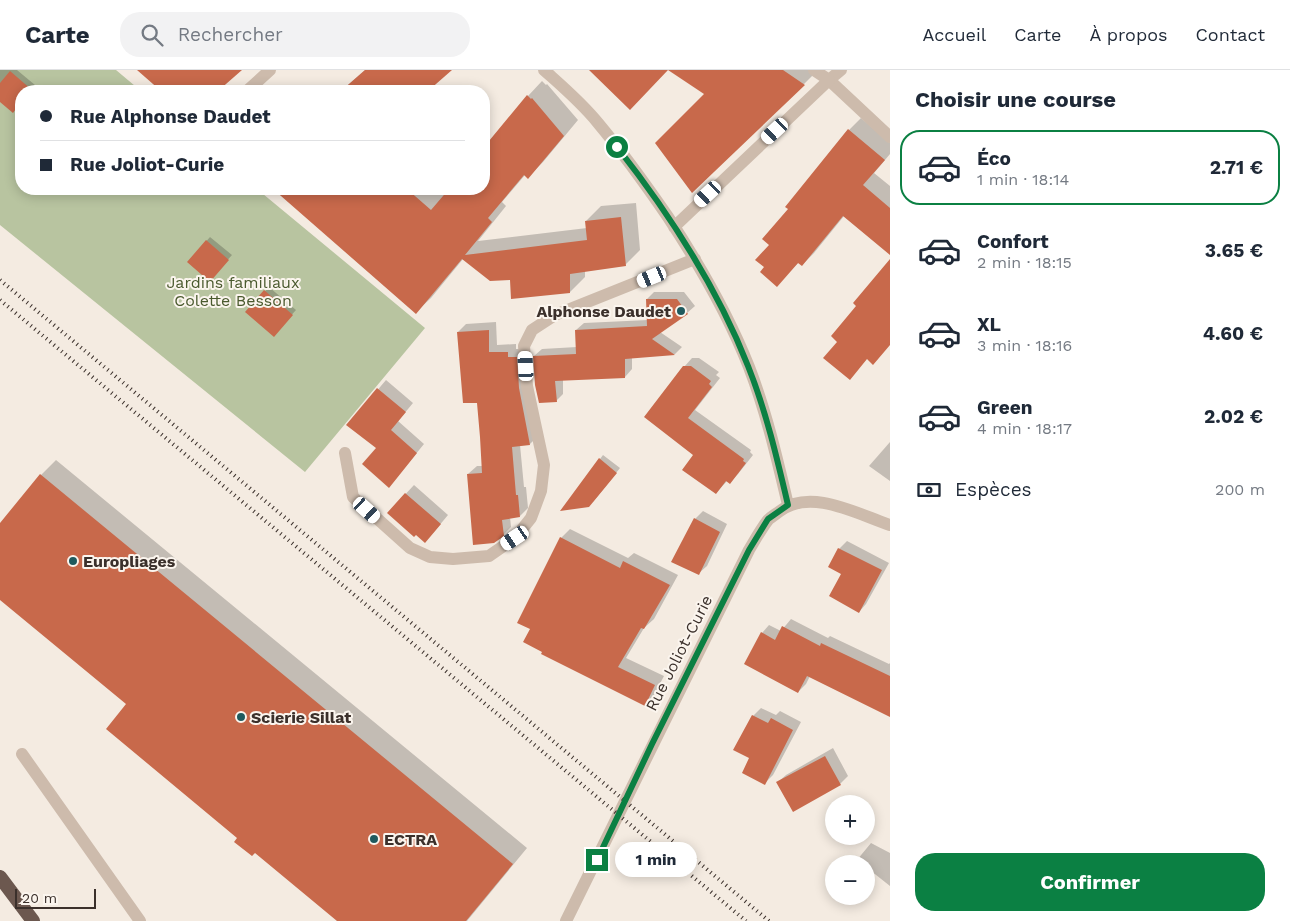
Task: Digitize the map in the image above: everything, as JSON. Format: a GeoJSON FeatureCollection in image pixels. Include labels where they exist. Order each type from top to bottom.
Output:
{"type":"FeatureCollection","features":[{"type":"Feature","properties":{"kind":"highway"},"geometry":{"type":"LineString","coordinates":[[0,877],[33,921]]}},
{"type":"Feature","properties":{"kind":"street"},"geometry":{"type":"LineString","coordinates":[[254,85],[270,70]]}},
{"type":"Feature","properties":{"kind":"street"},"geometry":{"type":"LineString","coordinates":[[544,70],[597,121],[637,172],[695,259],[732,328],[749,367],[765,416],[788,505]]}},
{"type":"Feature","properties":{"kind":"street"},"geometry":{"type":"LineString","coordinates":[[814,70],[828,80],[890,137]]}},
{"type":"Feature","properties":{"kind":"street"},"geometry":{"type":"LineString","coordinates":[[674,227],[828,80],[841,70]]}},
{"type":"Feature","properties":{"kind":"street"},"geometry":{"type":"LineString","coordinates":[[345,453],[353,497],[410,548],[430,557],[453,559],[489,556],[515,538],[531,518],[540,491],[544,465],[526,386],[524,346],[532,330],[555,315],[695,259]]}},
{"type":"Feature","properties":{"kind":"street","name":"Rue Joliot-Curie"},"geometry":{"type":"LineString","coordinates":[[566,921],[749,550],[768,519],[788,505],[816,501],[890,525]]}},
{"type":"Feature","properties":{"kind":"street"},"geometry":{"type":"LineString","coordinates":[[22,754],[140,921]]}},
{"type":"Feature","properties":{"kind":"green space","name":"Jardins familiaux Colette Besson"},"geometry":{"type":"Polygon","coordinates":[[[0,70],[116,70],[134,85],[15,85],[15,195],[264,195],[425,328],[305,472],[0,225],[0,70]]]}},
{"type":"Feature","properties":{"kind":"building"},"geometry":{"type":"Polygon","coordinates":[[[137,70],[242,70],[225,85],[154,85],[137,70]]]}},
{"type":"Feature","properties":{"kind":"building"},"geometry":{"type":"Polygon","coordinates":[[[365,70],[452,70],[435,85],[348,85],[365,70]]]}},
{"type":"Feature","properties":{"kind":"building"},"geometry":{"type":"Polygon","coordinates":[[[589,70],[668,70],[630,110],[589,70]]]}},
{"type":"Feature","properties":{"kind":"building"},"geometry":{"type":"Polygon","coordinates":[[[668,70],[783,70],[805,85],[692,193],[655,143],[704,94],[668,70]]]}},
{"type":"Feature","properties":{"kind":"building"},"geometry":{"type":"Polygon","coordinates":[[[10,71],[26,85],[15,85],[15,110],[13,113],[0,102],[0,83],[10,71]]]}},
{"type":"Feature","properties":{"kind":"building"},"geometry":{"type":"Polygon","coordinates":[[[527,95],[532,98],[564,136],[528,179],[524,175],[488,218],[492,222],[465,255],[587,240],[585,221],[621,217],[626,266],[570,274],[570,293],[511,299],[510,280],[490,281],[462,259],[416,314],[280,195],[414,195],[431,210],[444,195],[490,195],[490,140],[527,95]]]}},
{"type":"Feature","properties":{"kind":"building"},"geometry":{"type":"Polygon","coordinates":[[[848,129],[885,160],[863,185],[890,208],[890,255],[843,216],[802,266],[798,263],[777,287],[760,272],[764,267],[755,260],[769,245],[762,239],[788,209],[785,207],[848,129]]]}},
{"type":"Feature","properties":{"kind":"building"},"geometry":{"type":"Polygon","coordinates":[[[206,240],[229,260],[210,282],[187,262],[206,240]]]}},
{"type":"Feature","properties":{"kind":"building"},"geometry":{"type":"Polygon","coordinates":[[[890,259],[890,345],[873,365],[867,359],[850,380],[823,358],[837,342],[831,336],[856,306],[853,303],[890,259]]]}},
{"type":"Feature","properties":{"kind":"building"},"geometry":{"type":"Polygon","coordinates":[[[264,290],[293,315],[274,337],[245,312],[264,290]]]}},
{"type":"Feature","properties":{"kind":"building"},"geometry":{"type":"Polygon","coordinates":[[[646,299],[677,299],[688,314],[652,339],[675,355],[625,359],[625,378],[555,381],[557,402],[539,403],[535,385],[533,356],[576,354],[575,330],[647,326],[646,299]]]}},
{"type":"Feature","properties":{"kind":"building"},"geometry":{"type":"Polygon","coordinates":[[[489,330],[489,352],[508,352],[508,357],[517,357],[519,388],[530,445],[512,447],[520,517],[502,520],[504,536],[494,543],[473,545],[467,474],[482,473],[480,437],[477,403],[463,403],[457,332],[489,330]]]}},
{"type":"Feature","properties":{"kind":"building"},"geometry":{"type":"Polygon","coordinates":[[[683,366],[691,366],[711,381],[709,384],[712,387],[688,418],[744,459],[743,461],[746,463],[730,484],[726,481],[716,494],[682,470],[693,455],[644,417],[683,366]]]}},
{"type":"Feature","properties":{"kind":"building"},"geometry":{"type":"Polygon","coordinates":[[[377,388],[406,412],[391,430],[417,453],[389,488],[362,464],[376,448],[346,425],[377,388]]]}},
{"type":"Feature","properties":{"kind":"building"},"geometry":{"type":"Polygon","coordinates":[[[599,458],[617,473],[589,507],[560,511],[599,458]]]}},
{"type":"Feature","properties":{"kind":"building"},"geometry":{"type":"Polygon","coordinates":[[[40,474],[513,864],[466,921],[337,921],[255,853],[252,856],[234,842],[237,838],[106,729],[126,704],[0,600],[0,523],[40,474]]]}},
{"type":"Feature","properties":{"kind":"building"},"geometry":{"type":"Polygon","coordinates":[[[405,493],[441,524],[425,543],[416,535],[414,537],[387,513],[405,493]]]}},
{"type":"Feature","properties":{"kind":"building"},"geometry":{"type":"Polygon","coordinates":[[[694,518],[720,532],[699,575],[671,562],[694,518]]]}},
{"type":"Feature","properties":{"kind":"building"},"geometry":{"type":"Polygon","coordinates":[[[560,537],[620,568],[623,561],[670,585],[644,629],[641,628],[618,667],[655,685],[645,706],[541,654],[542,652],[523,642],[530,629],[517,623],[560,537]]]}},
{"type":"Feature","properties":{"kind":"building"},"geometry":{"type":"Polygon","coordinates":[[[838,548],[882,570],[859,613],[829,596],[841,574],[828,567],[838,548]]]}},
{"type":"Feature","properties":{"kind":"building"},"geometry":{"type":"Polygon","coordinates":[[[782,626],[820,646],[821,643],[890,676],[890,717],[807,676],[798,693],[744,664],[761,632],[775,640],[782,626]]]}},
{"type":"Feature","properties":{"kind":"building"},"geometry":{"type":"Polygon","coordinates":[[[752,715],[768,723],[771,718],[793,730],[765,785],[742,773],[749,758],[733,750],[752,715]]]}},
{"type":"Feature","properties":{"kind":"building"},"geometry":{"type":"Polygon","coordinates":[[[825,756],[841,785],[793,812],[776,782],[825,756]]]}},
{"type":"Feature","properties":{"kind":"railway"},"geometry":{"type":"LineString","coordinates":[[0,280],[769,921]]}},
{"type":"Feature","properties":{"kind":"railway"},"geometry":{"type":"LineString","coordinates":[[0,300],[746,921]]}},
{"type":"Feature","properties":{"kind":"place","name":"Alphonse Daudet"},"geometry":{"type":"Point","coordinates":[681,311]}},
{"type":"Feature","properties":{"kind":"place","name":"Europliages"},"geometry":{"type":"Point","coordinates":[73,561]}},
{"type":"Feature","properties":{"kind":"place","name":"Scierie Sillat"},"geometry":{"type":"Point","coordinates":[241,717]}},
{"type":"Feature","properties":{"kind":"place","name":"ECTRA"},"geometry":{"type":"Point","coordinates":[374,839]}},
{"type":"Feature","properties":{"kind":"route"},"geometry":{"type":"LineString","coordinates":[[597,860],[652,744],[749,550],[768,519],[788,505],[779,464],[762,407],[749,367],[732,328],[695,259],[637,172],[617,147]]}}]}
